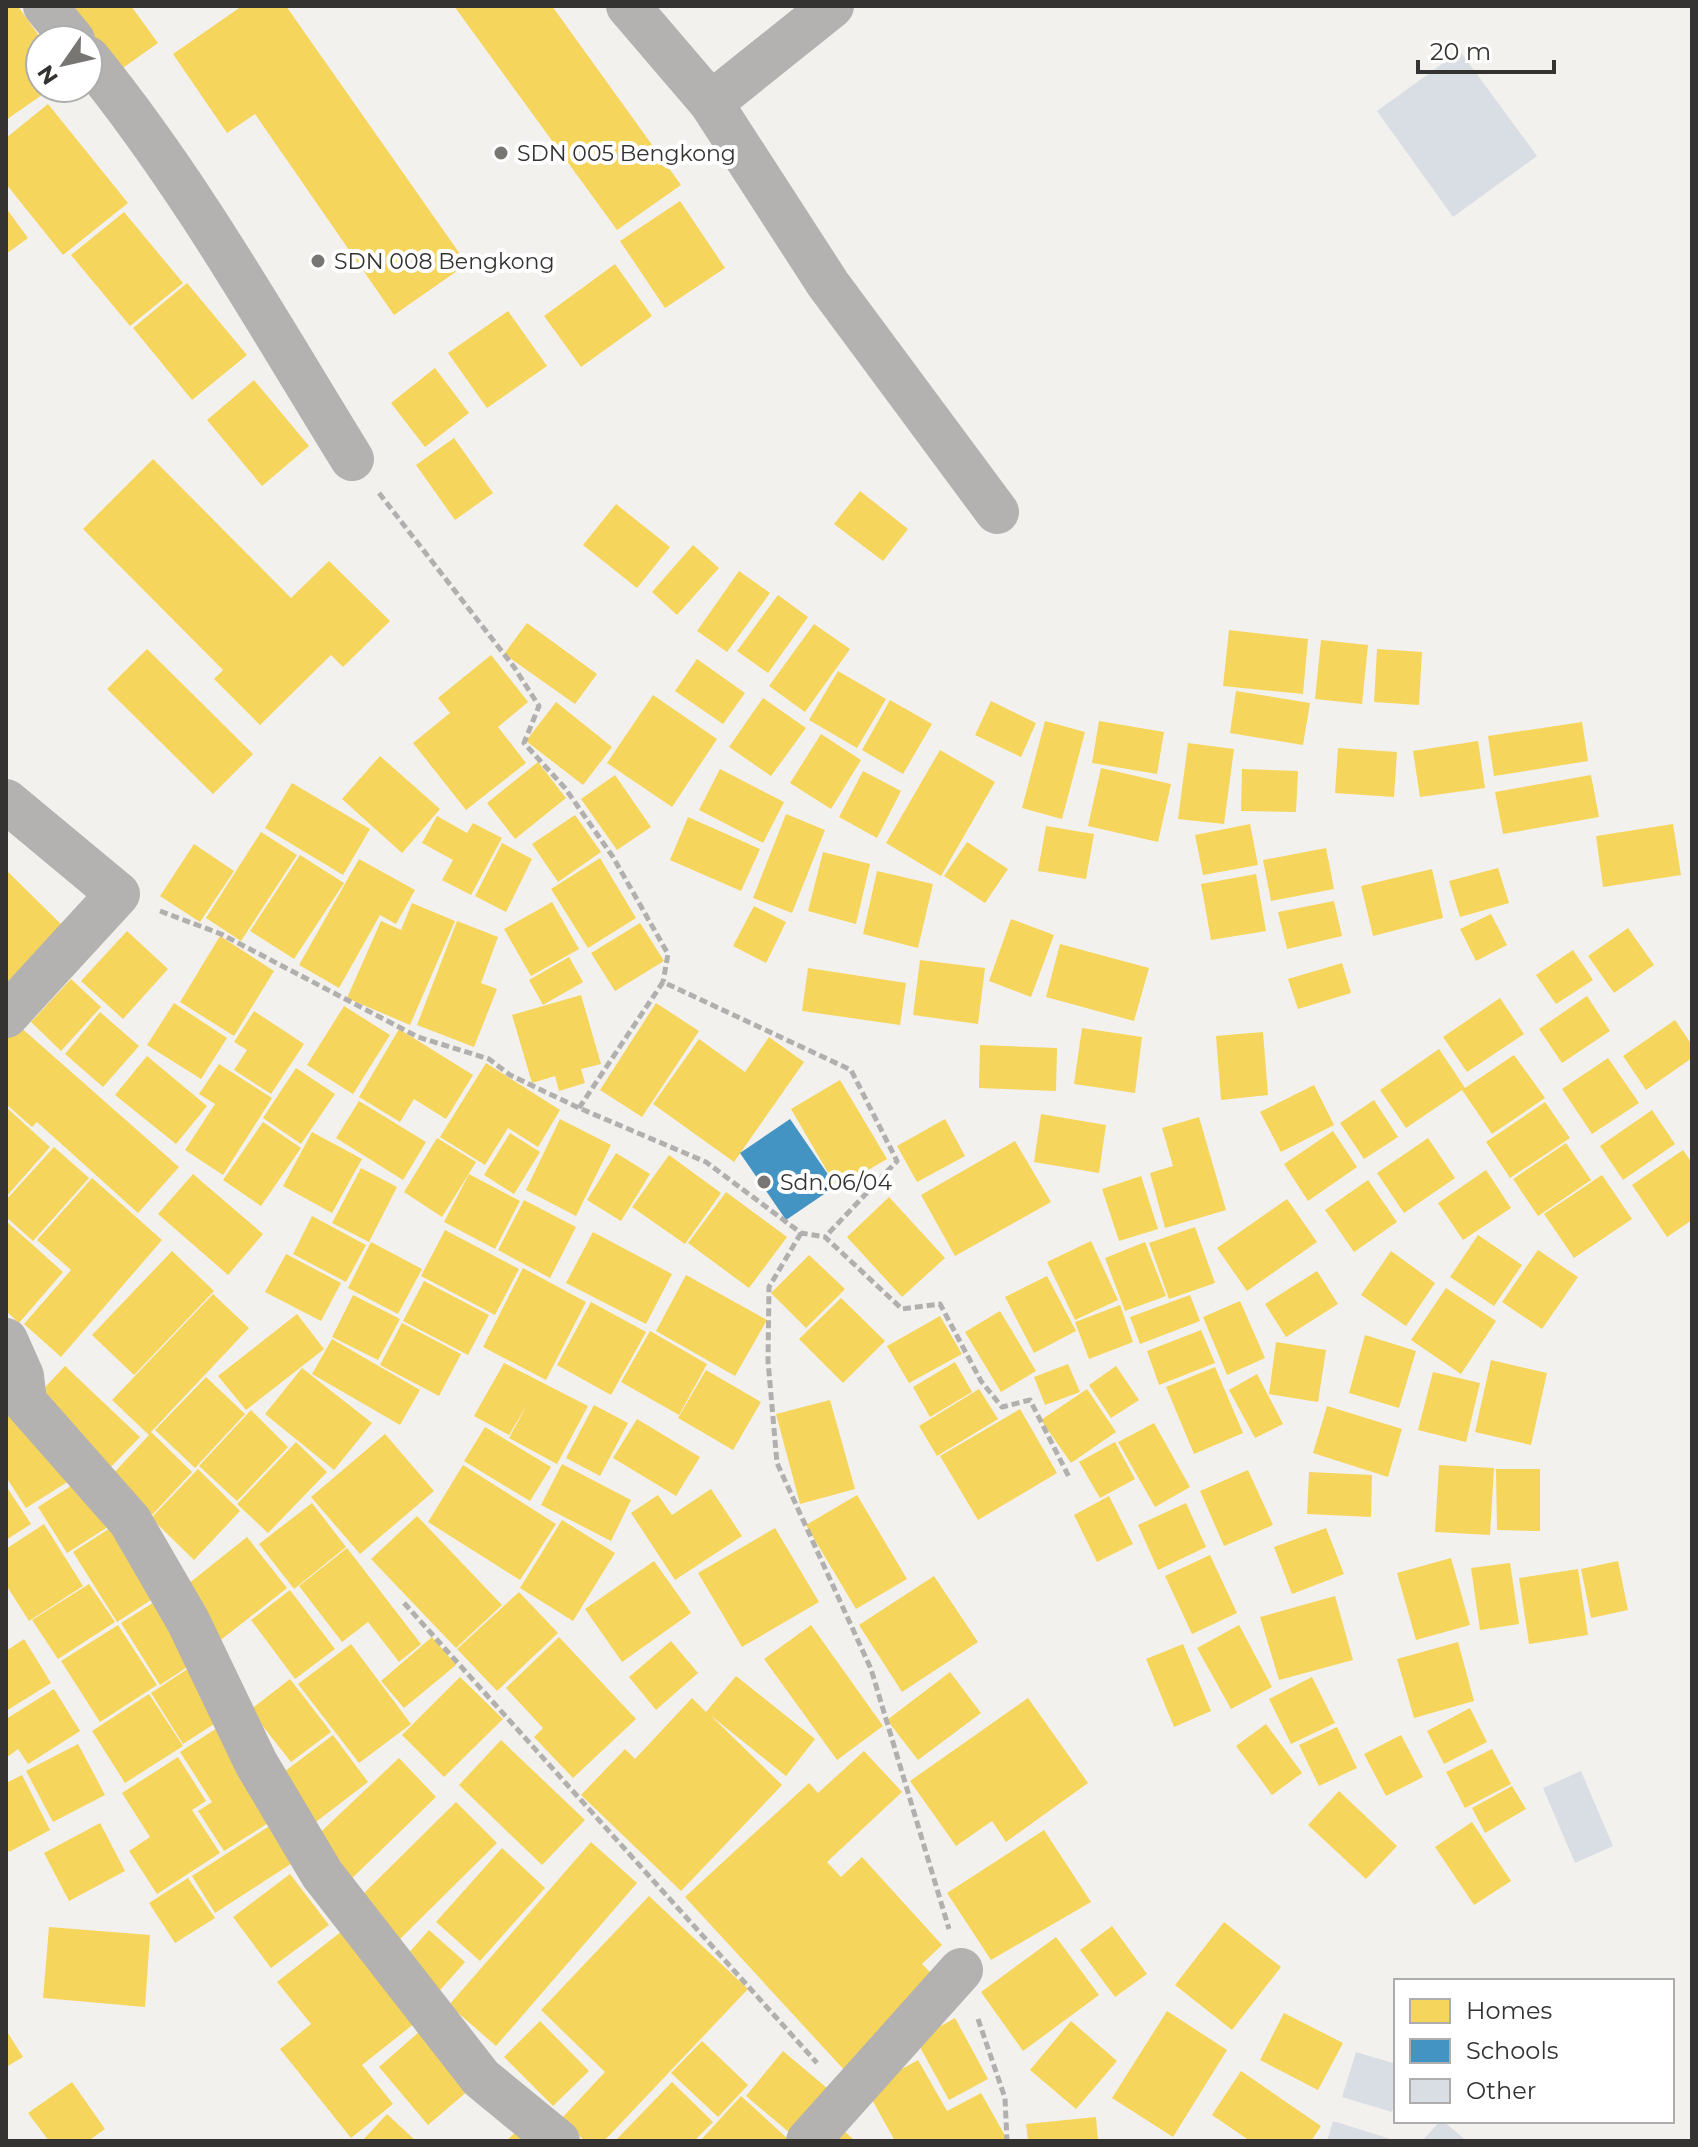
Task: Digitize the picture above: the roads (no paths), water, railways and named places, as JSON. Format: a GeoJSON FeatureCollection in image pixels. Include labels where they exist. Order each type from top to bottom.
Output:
{"type":"FeatureCollection","features":[{"type":"Feature","properties":{"kind":"street"},"geometry":{"type":"LineString","coordinates":[[45,6],[60,24]]}},
{"type":"Feature","properties":{"kind":"street"},"geometry":{"type":"LineString","coordinates":[[628,6],[711,103],[828,284],[997,512]]}},
{"type":"Feature","properties":{"kind":"street"},"geometry":{"type":"LineString","coordinates":[[711,103],[832,6]]}},
{"type":"Feature","properties":{"kind":"street"},"geometry":{"type":"LineString","coordinates":[[104,78],[137,118],[184,187],[352,459]]}},
{"type":"Feature","properties":{"kind":"street"},"geometry":{"type":"LineString","coordinates":[[6,801],[118,894],[6,1016]]}},
{"type":"Feature","properties":{"kind":"street"},"geometry":{"type":"LineString","coordinates":[[6,1340],[22,1376],[25,1402],[130,1521],[188,1621],[256,1763],[322,1874],[481,2078],[558,2141]]}},
{"type":"Feature","properties":{"kind":"street"},"geometry":{"type":"LineString","coordinates":[[808,2141],[961,1970]]}},
{"type":"Feature","properties":{"kind":"place","name":"SDN 005 Bengkong"},"geometry":{"type":"Point","coordinates":[501,153]}},
{"type":"Feature","properties":{"kind":"place","name":"SDN 008 Bengkong"},"geometry":{"type":"Point","coordinates":[318,261]}},
{"type":"Feature","properties":{"kind":"place","name":"Sdn.06/04"},"geometry":{"type":"Point","coordinates":[764,1182]}}]}
